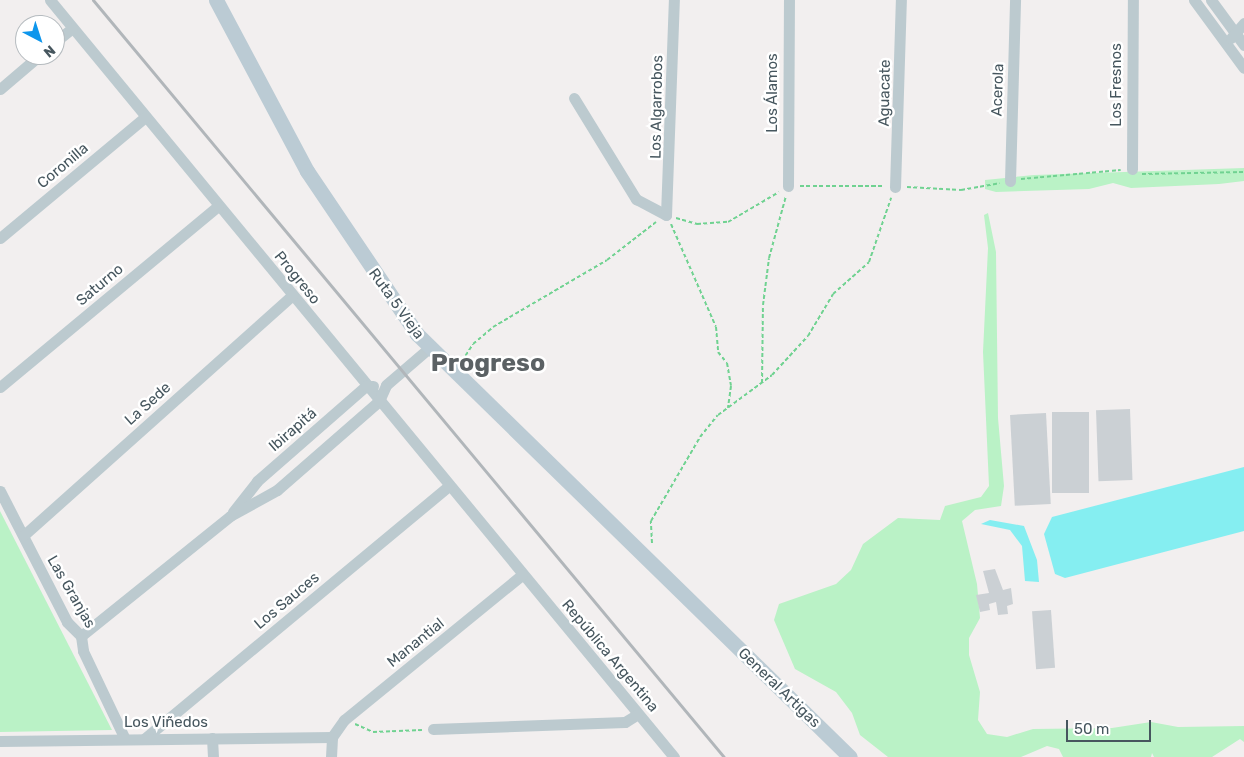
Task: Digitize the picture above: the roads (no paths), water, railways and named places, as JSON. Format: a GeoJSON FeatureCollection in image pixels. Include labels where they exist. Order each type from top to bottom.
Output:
{"type":"FeatureCollection","features":[{"type":"Feature","properties":{"kind":"street","name":"Progreso"},"geometry":{"type":"LineString","coordinates":[[50,0],[522,575]]}},
{"type":"Feature","properties":{"kind":"street","name":"Ruta 5 Vieja"},"geometry":{"type":"LineString","coordinates":[[216,0],[307,171],[404,319],[429,348],[709,619]]}},
{"type":"Feature","properties":{"kind":"street","name":"Los Algarrobos"},"geometry":{"type":"LineString","coordinates":[[574,98],[636,199],[666,215],[674,0]]}},
{"type":"Feature","properties":{"kind":"street","name":"Los Álamos"},"geometry":{"type":"LineString","coordinates":[[788,186],[789,0]]}},
{"type":"Feature","properties":{"kind":"street","name":"Aguacate"},"geometry":{"type":"LineString","coordinates":[[895,187],[901,0]]}},
{"type":"Feature","properties":{"kind":"street","name":"Acerola"},"geometry":{"type":"LineString","coordinates":[[1010,181],[1015,0]]}},
{"type":"Feature","properties":{"kind":"street","name":"Los Fresnos"},"geometry":{"type":"LineString","coordinates":[[1132,169],[1133,0]]}},
{"type":"Feature","properties":{"kind":"street"},"geometry":{"type":"LineString","coordinates":[[1194,0],[1244,68]]}},
{"type":"Feature","properties":{"kind":"street"},"geometry":{"type":"LineString","coordinates":[[1210,0],[1244,45]]}},
{"type":"Feature","properties":{"kind":"street"},"geometry":{"type":"LineString","coordinates":[[1225,43],[1236,34],[1244,22]]}},
{"type":"Feature","properties":{"kind":"street"},"geometry":{"type":"LineString","coordinates":[[65,34],[72,28]]}},
{"type":"Feature","properties":{"kind":"street"},"geometry":{"type":"LineString","coordinates":[[0,89],[28,65]]}},
{"type":"Feature","properties":{"kind":"street","name":"Coronilla"},"geometry":{"type":"LineString","coordinates":[[0,238],[145,117]]}},
{"type":"Feature","properties":{"kind":"street","name":"Saturno"},"geometry":{"type":"LineString","coordinates":[[0,387],[218,206]]}},
{"type":"Feature","properties":{"kind":"street","name":"La Sede"},"geometry":{"type":"LineString","coordinates":[[24,535],[292,295]]}},
{"type":"Feature","properties":{"kind":"street","name":"Ibirapitá"},"geometry":{"type":"LineString","coordinates":[[80,636],[230,516],[277,490],[379,401],[386,385],[429,348]]}},
{"type":"Feature","properties":{"kind":"street"},"geometry":{"type":"LineString","coordinates":[[366,386],[386,385]]}},
{"type":"Feature","properties":{"kind":"street","name":"Ibirapitá"},"geometry":{"type":"LineString","coordinates":[[230,516],[257,481],[366,386]]}},
{"type":"Feature","properties":{"kind":"street","name":"Los Sauces"},"geometry":{"type":"LineString","coordinates":[[144,739],[449,486]]}},
{"type":"Feature","properties":{"kind":"street","name":"Las Granjas"},"geometry":{"type":"LineString","coordinates":[[0,491],[67,622],[80,636],[83,651],[124,737]]}},
{"type":"Feature","properties":{"kind":"street","name":"República Argentina"},"geometry":{"type":"LineString","coordinates":[[522,575],[674,757]]}},
{"type":"Feature","properties":{"kind":"street","name":"Manantial"},"geometry":{"type":"LineString","coordinates":[[332,737],[349,716],[522,575]]}},
{"type":"Feature","properties":{"kind":"street","name":"General Artigas"},"geometry":{"type":"LineString","coordinates":[[709,619],[850,757]]}},
{"type":"Feature","properties":{"kind":"street"},"geometry":{"type":"LineString","coordinates":[[434,729],[625,722],[638,714]]}},
{"type":"Feature","properties":{"kind":"street","name":"Los Viñedos"},"geometry":{"type":"LineString","coordinates":[[0,740],[124,737],[144,739],[332,737]]}},
{"type":"Feature","properties":{"kind":"street"},"geometry":{"type":"LineString","coordinates":[[331,757],[332,737]]}},
{"type":"Feature","properties":{"kind":"street"},"geometry":{"type":"LineString","coordinates":[[212,738],[213,757]]}},
{"type":"Feature","properties":{"kind":"water"},"geometry":{"type":"Polygon","coordinates":[[[1244,467],[1244,531],[1065,578],[1055,574],[1044,534],[1052,517],[1244,467]]]}},
{"type":"Feature","properties":{"kind":"water"},"geometry":{"type":"Polygon","coordinates":[[[990,520],[1024,526],[1037,560],[1039,582],[1025,581],[1022,546],[1010,530],[981,524],[990,520]]]}},
{"type":"Feature","properties":{"kind":"railway"},"geometry":{"type":"LineString","coordinates":[[93,0],[724,757]]}},
{"type":"Feature","properties":{"kind":"district","name":"Progreso"},"geometry":{"type":"Point","coordinates":[488,363]}}]}
